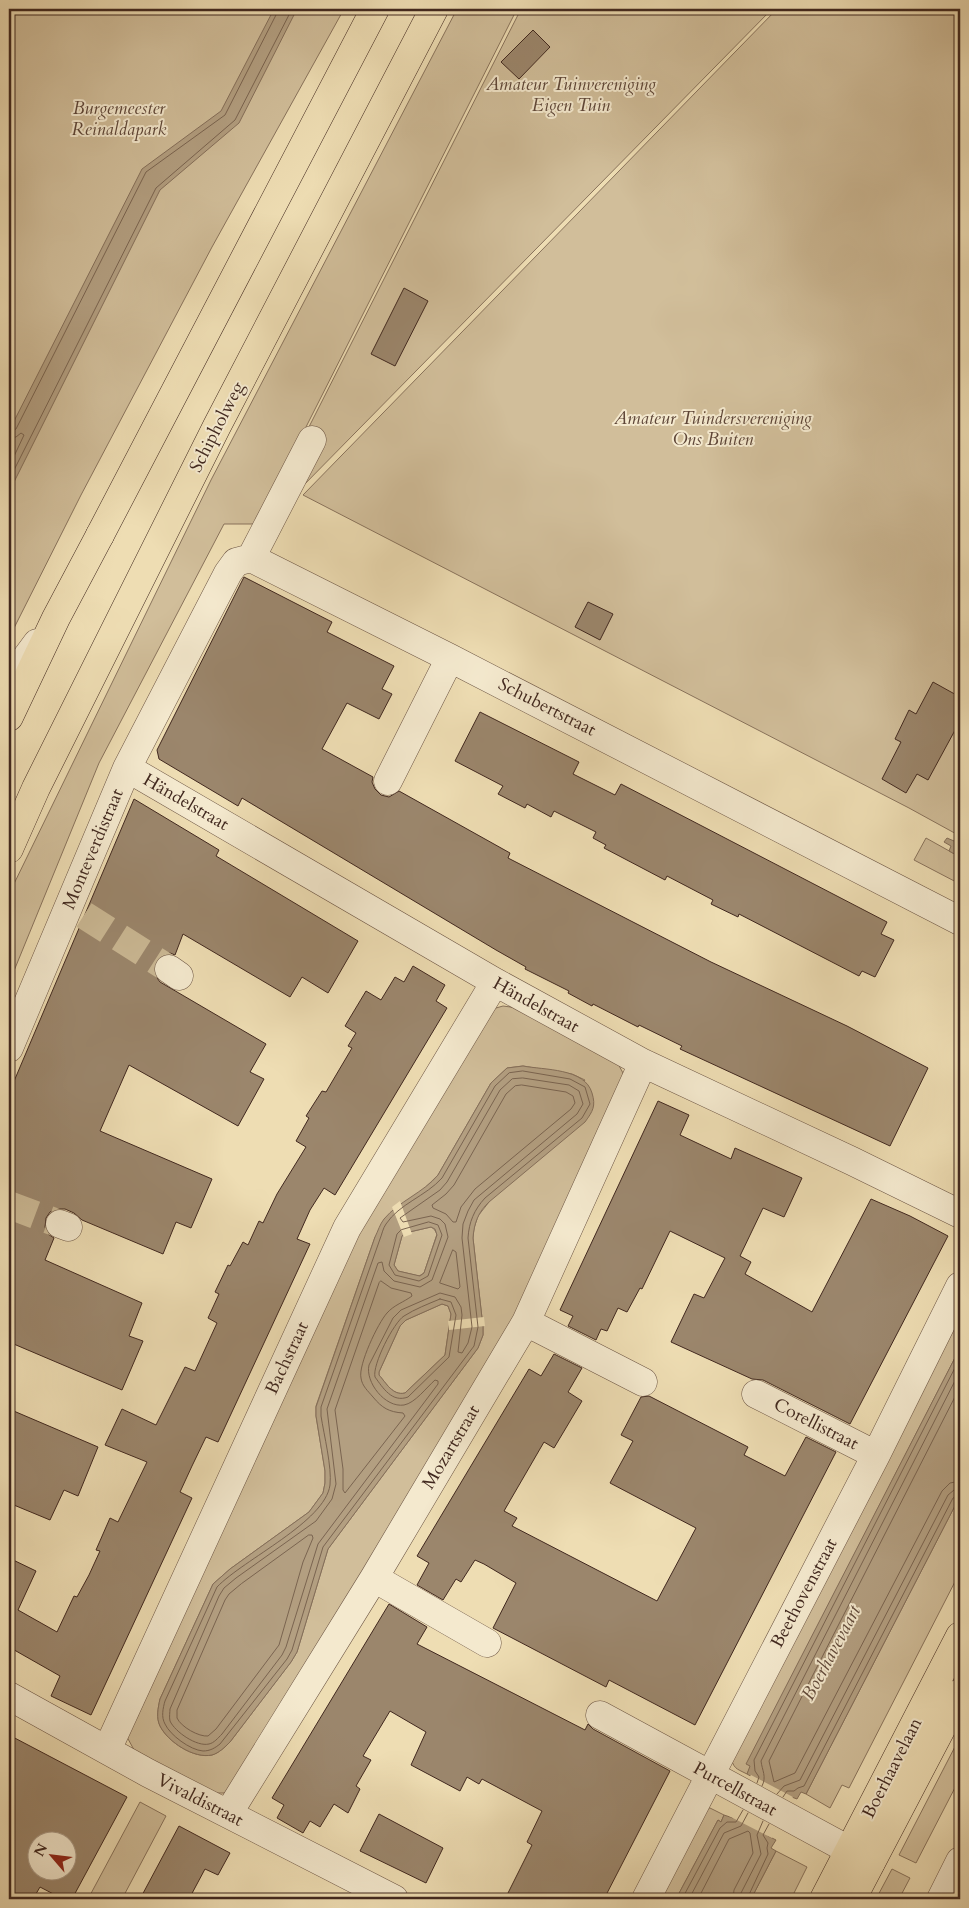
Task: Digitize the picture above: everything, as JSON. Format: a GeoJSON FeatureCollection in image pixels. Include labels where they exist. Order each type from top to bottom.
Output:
{"type":"FeatureCollection","features":[{"type":"Feature","properties":{"kind":"main road"},"geometry":{"type":"LineString","coordinates":[[9,717],[56,618],[375,9]]}},
{"type":"Feature","properties":{"kind":"main road","name":"Schipholweg"},"geometry":{"type":"LineString","coordinates":[[9,849],[36,788],[217,426],[434,9]]}},
{"type":"Feature","properties":{"kind":"main road","name":"Boerhaavelaan"},"geometry":{"type":"LineString","coordinates":[[852,1899],[860,1856],[960,1636]]}},
{"type":"Feature","properties":{"kind":"main road","name":"Boerhaavelaan"},"geometry":{"type":"LineString","coordinates":[[824,1899],[860,1856],[960,1693]]}},
{"type":"Feature","properties":{"kind":"street"},"geometry":{"type":"LineString","coordinates":[[250,558],[312,440]]}},
{"type":"Feature","properties":{"kind":"street","name":"Schubertstraat"},"geometry":{"type":"LineString","coordinates":[[250,558],[450,658],[960,921]]}},
{"type":"Feature","properties":{"kind":"street","name":"Monteverdistraat"},"geometry":{"type":"LineString","coordinates":[[9,1048],[77,910],[127,768],[228,573],[236,562],[250,558]]}},
{"type":"Feature","properties":{"kind":"street"},"geometry":{"type":"LineString","coordinates":[[9,680],[56,618]]}},
{"type":"Feature","properties":{"kind":"street"},"geometry":{"type":"LineString","coordinates":[[388,781],[450,658]]}},
{"type":"Feature","properties":{"kind":"street","name":"Händelstraat"},"geometry":{"type":"LineString","coordinates":[[127,768],[495,982],[643,1063],[852,1160],[960,1214]]}},
{"type":"Feature","properties":{"kind":"street","name":"Bachstraat"},"geometry":{"type":"LineString","coordinates":[[107,1750],[347,1228],[495,982]]}},
{"type":"Feature","properties":{"kind":"street","name":"Mozartstraat"},"geometry":{"type":"LineString","coordinates":[[228,1814],[374,1578],[526,1322],[643,1063]]}},
{"type":"Feature","properties":{"kind":"street","name":"Beethovenstraat"},"geometry":{"type":"LineString","coordinates":[[646,1899],[876,1455],[960,1286]]}},
{"type":"Feature","properties":{"kind":"street"},"geometry":{"type":"LineString","coordinates":[[526,1322],[643,1382]]}},
{"type":"Feature","properties":{"kind":"street","name":"Corellistraat"},"geometry":{"type":"LineString","coordinates":[[756,1394],[876,1455]]}},
{"type":"Feature","properties":{"kind":"street"},"geometry":{"type":"LineString","coordinates":[[374,1578],[487,1643]]}},
{"type":"Feature","properties":{"kind":"street","name":"Vivaldistraat"},"geometry":{"type":"LineString","coordinates":[[9,1696],[228,1814],[394,1899]]}},
{"type":"Feature","properties":{"kind":"street","name":"Purcellstraat"},"geometry":{"type":"LineString","coordinates":[[600,1715],[860,1856]]}},
{"type":"Feature","properties":{"kind":"street"},"geometry":{"type":"LineString","coordinates":[[941,1899],[960,1862]]}},
{"type":"Feature","properties":{"kind":"green space","name":"Burgemeester Reinaldapark"},"geometry":{"type":"Polygon","coordinates":[[[9,9],[344,9],[212,247],[81,495],[9,638],[9,9]]]}},
{"type":"Feature","properties":{"kind":"green space"},"geometry":{"type":"Polygon","coordinates":[[[457,9],[517,9],[257,524],[224,524],[99,763],[9,983],[9,894],[211,480],[457,9]]]}},
{"type":"Feature","properties":{"kind":"green space","name":"Amateur Tuinvereniging Eigen Tuin"},"geometry":{"type":"Polygon","coordinates":[[[521,9],[772,9],[296,493],[280,484],[521,9]]]}},
{"type":"Feature","properties":{"kind":"green space","name":"Amateur Tuindersvereniging Ons Buiten"},"geometry":{"type":"Polygon","coordinates":[[[777,9],[960,9],[960,836],[303,495],[777,9]]]}},
{"type":"Feature","properties":{"kind":"green space"},"geometry":{"type":"Polygon","coordinates":[[[926,838],[960,857],[960,884],[914,860],[926,838]]]}},
{"type":"Feature","properties":{"kind":"green space"},"geometry":{"type":"Polygon","coordinates":[[[503,1006],[518,1008],[617,1062],[623,1073],[624,1081],[520,1312],[231,1790],[225,1793],[213,1793],[138,1753],[127,1737],[356,1234],[489,1014],[496,1008],[503,1006]],[[523,1066],[507,1068],[491,1083],[438,1175],[375,1237],[316,1406],[325,1471],[323,1493],[309,1512],[230,1569],[213,1584],[160,1699],[158,1716],[160,1726],[169,1738],[182,1748],[205,1756],[222,1750],[291,1662],[297,1652],[328,1549],[478,1348],[483,1335],[483,1327],[473,1238],[478,1216],[585,1080],[572,1074],[523,1066]]]}},
{"type":"Feature","properties":{"kind":"green space"},"geometry":{"type":"Polygon","coordinates":[[[431,1227],[437,1234],[424,1273],[419,1276],[398,1271],[394,1265],[402,1236],[405,1233],[431,1227]]]}},
{"type":"Feature","properties":{"kind":"green space"},"geometry":{"type":"Polygon","coordinates":[[[442,1304],[448,1306],[451,1314],[445,1355],[405,1393],[393,1391],[379,1375],[379,1372],[400,1326],[406,1320],[442,1304]]]}},
{"type":"Feature","properties":{"kind":"green space"},"geometry":{"type":"Polygon","coordinates":[[[960,1312],[960,1348],[747,1764],[751,1766],[747,1774],[736,1768],[730,1755],[960,1312]]]}},
{"type":"Feature","properties":{"kind":"green space"},"geometry":{"type":"Polygon","coordinates":[[[960,1496],[960,1572],[849,1788],[842,1785],[830,1808],[806,1794],[960,1496]]]}},
{"type":"Feature","properties":{"kind":"green space"},"geometry":{"type":"Polygon","coordinates":[[[960,1737],[960,1778],[916,1863],[899,1855],[960,1737]]]}},
{"type":"Feature","properties":{"kind":"green space"},"geometry":{"type":"Polygon","coordinates":[[[140,1802],[166,1816],[122,1899],[88,1899],[140,1802]]]}},
{"type":"Feature","properties":{"kind":"green space"},"geometry":{"type":"Polygon","coordinates":[[[705,1808],[710,1808],[724,1815],[721,1822],[718,1820],[676,1899],[654,1899],[705,1808]]]}},
{"type":"Feature","properties":{"kind":"green space"},"geometry":{"type":"Polygon","coordinates":[[[776,1851],[807,1867],[791,1899],[751,1899],[776,1851]]]}},
{"type":"Feature","properties":{"kind":"green space"},"geometry":{"type":"Polygon","coordinates":[[[892,1869],[910,1878],[899,1899],[876,1899],[892,1869]]]}},
{"type":"Feature","properties":{"kind":"water"},"geometry":{"type":"Polygon","coordinates":[[[274,9],[297,9],[239,123],[160,190],[9,492],[9,431],[142,169],[221,111],[274,9]]]}},
{"type":"Feature","properties":{"kind":"water"},"geometry":{"type":"Polygon","coordinates":[[[957,834],[960,836],[960,857],[949,851],[951,846],[944,842],[947,838],[954,841],[957,834]]]}},
{"type":"Feature","properties":{"kind":"water"},"geometry":{"type":"Polygon","coordinates":[[[523,1066],[552,1070],[581,1079],[588,1085],[592,1093],[594,1105],[592,1111],[585,1122],[489,1202],[479,1214],[473,1238],[483,1327],[483,1335],[478,1348],[328,1549],[297,1652],[291,1662],[224,1748],[217,1753],[205,1756],[190,1752],[175,1743],[164,1732],[159,1723],[158,1709],[160,1699],[213,1584],[230,1569],[309,1512],[323,1493],[325,1471],[316,1407],[375,1237],[383,1221],[390,1213],[438,1175],[491,1083],[507,1068],[523,1066]],[[431,1227],[405,1233],[402,1236],[394,1265],[398,1271],[420,1276],[424,1273],[437,1235],[435,1229],[431,1227]],[[442,1304],[406,1320],[400,1326],[379,1372],[379,1375],[393,1391],[405,1393],[445,1355],[451,1314],[448,1306],[442,1304]]]}},
{"type":"Feature","properties":{"kind":"water","name":"Boerhavevaart"},"geometry":{"type":"Polygon","coordinates":[[[960,1348],[960,1496],[806,1794],[801,1792],[797,1799],[789,1796],[768,1836],[776,1840],[771,1848],[776,1851],[751,1899],[676,1899],[718,1820],[721,1822],[724,1815],[733,1818],[754,1778],[747,1774],[750,1766],[746,1764],[960,1348]]]}},
{"type":"Feature","properties":{"kind":"pier"},"geometry":{"type":"Polygon","coordinates":[[[400,1201],[412,1234],[404,1237],[392,1207],[400,1201]]]}},
{"type":"Feature","properties":{"kind":"pier"},"geometry":{"type":"Polygon","coordinates":[[[484,1317],[485,1326],[449,1330],[448,1321],[484,1317]]]}},
{"type":"Feature","properties":{"kind":"pier"},"geometry":{"type":"Polygon","coordinates":[[[751,1775],[793,1797],[771,1835],[773,1836],[772,1838],[729,1816],[732,1815],[751,1775]]]}},
{"type":"Feature","properties":{"kind":"building"},"geometry":{"type":"Polygon","coordinates":[[[533,30],[550,47],[519,79],[501,62],[533,30]]]}},
{"type":"Feature","properties":{"kind":"building"},"geometry":{"type":"Polygon","coordinates":[[[404,288],[428,301],[395,366],[371,354],[404,288]]]}},
{"type":"Feature","properties":{"kind":"building"},"geometry":{"type":"Polygon","coordinates":[[[244,577],[332,622],[327,632],[394,666],[382,689],[392,694],[379,719],[347,703],[322,749],[373,777],[372,782],[375,789],[381,795],[389,797],[399,791],[510,853],[508,858],[711,962],[847,1026],[928,1068],[890,1146],[680,1049],[682,1046],[639,1025],[638,1027],[593,1004],[592,1006],[568,993],[569,991],[525,969],[526,967],[242,798],[238,806],[159,759],[157,750],[244,577]]]}},
{"type":"Feature","properties":{"kind":"building"},"geometry":{"type":"Polygon","coordinates":[[[588,602],[613,614],[600,640],[575,627],[588,602]]]}},
{"type":"Feature","properties":{"kind":"building"},"geometry":{"type":"Polygon","coordinates":[[[933,682],[960,697],[960,721],[928,780],[917,774],[906,793],[882,779],[901,742],[895,739],[909,710],[916,714],[933,682]]]}},
{"type":"Feature","properties":{"kind":"building"},"geometry":{"type":"Polygon","coordinates":[[[480,712],[579,762],[573,774],[615,795],[621,784],[887,922],[881,934],[894,940],[875,977],[862,971],[859,976],[739,914],[738,917],[711,904],[713,900],[667,876],[665,880],[604,848],[606,845],[593,838],[596,832],[554,811],[551,817],[527,804],[525,808],[498,794],[503,786],[455,761],[480,712]]]}},
{"type":"Feature","properties":{"kind":"building"},"geometry":{"type":"Polygon","coordinates":[[[134,799],[219,850],[216,856],[358,941],[328,993],[302,977],[290,997],[183,934],[175,955],[170,953],[156,960],[153,968],[160,982],[266,1044],[250,1072],[264,1079],[238,1126],[129,1065],[100,1131],[212,1179],[191,1228],[176,1222],[163,1254],[82,1220],[74,1213],[65,1209],[57,1209],[50,1212],[46,1218],[45,1227],[48,1234],[54,1238],[45,1260],[142,1303],[129,1336],[143,1341],[122,1390],[9,1342],[9,1093],[134,799]]]}},
{"type":"Feature","properties":{"kind":"building"},"geometry":{"type":"Polygon","coordinates":[[[413,966],[445,985],[436,1001],[447,1008],[335,1195],[324,1188],[310,1210],[297,1239],[310,1244],[218,1442],[206,1437],[192,1466],[180,1492],[192,1498],[91,1715],[51,1696],[60,1676],[9,1647],[9,1558],[36,1571],[18,1610],[57,1632],[74,1596],[77,1597],[89,1575],[100,1551],[96,1550],[110,1518],[118,1522],[147,1462],[105,1445],[122,1409],[156,1425],[185,1367],[195,1371],[217,1323],[208,1318],[219,1294],[215,1292],[228,1265],[230,1266],[243,1242],[248,1245],[259,1221],[263,1223],[277,1194],[306,1147],[296,1141],[309,1118],[306,1116],[322,1091],[326,1092],[352,1048],[348,1046],[356,1033],[345,1026],[366,991],[381,1000],[395,977],[404,982],[413,966]]]}},
{"type":"Feature","properties":{"kind":"building"},"geometry":{"type":"Polygon","coordinates":[[[658,1101],[689,1115],[680,1135],[731,1159],[735,1148],[802,1178],[784,1217],[763,1208],[740,1256],[751,1262],[745,1274],[812,1312],[871,1199],[910,1216],[948,1236],[850,1424],[763,1380],[752,1379],[671,1342],[694,1294],[704,1298],[725,1258],[670,1231],[642,1289],[640,1288],[627,1312],[618,1308],[607,1331],[601,1329],[596,1340],[568,1326],[573,1316],[560,1310],[658,1101]]]}},
{"type":"Feature","properties":{"kind":"building"},"geometry":{"type":"Polygon","coordinates":[[[554,1354],[582,1368],[568,1392],[582,1401],[554,1448],[544,1442],[504,1511],[517,1518],[512,1526],[657,1601],[696,1528],[610,1483],[633,1441],[621,1435],[641,1397],[649,1396],[748,1447],[744,1455],[785,1476],[806,1437],[836,1452],[695,1725],[609,1680],[606,1687],[493,1628],[516,1583],[484,1564],[475,1560],[461,1582],[456,1579],[443,1600],[417,1585],[429,1563],[417,1556],[529,1369],[541,1376],[554,1354]]]}},
{"type":"Feature","properties":{"kind":"building"},"geometry":{"type":"Polygon","coordinates":[[[9,1409],[98,1447],[78,1496],[64,1490],[50,1520],[9,1503],[9,1409]]]}},
{"type":"Feature","properties":{"kind":"building"},"geometry":{"type":"Polygon","coordinates":[[[389,1604],[427,1627],[417,1644],[585,1730],[588,1724],[593,1729],[670,1771],[604,1899],[505,1899],[532,1845],[527,1842],[542,1811],[482,1779],[479,1784],[467,1777],[460,1791],[411,1765],[426,1732],[390,1711],[363,1756],[371,1760],[356,1786],[360,1789],[348,1813],[334,1804],[320,1827],[310,1821],[303,1833],[277,1818],[284,1805],[272,1798],[389,1604]]]}},
{"type":"Feature","properties":{"kind":"building"},"geometry":{"type":"Polygon","coordinates":[[[9,1735],[127,1797],[72,1899],[63,1899],[40,1887],[33,1899],[9,1899],[9,1735]]]}},
{"type":"Feature","properties":{"kind":"building"},"geometry":{"type":"Polygon","coordinates":[[[379,1814],[443,1848],[426,1883],[360,1851],[379,1814]]]}},
{"type":"Feature","properties":{"kind":"building"},"geometry":{"type":"Polygon","coordinates":[[[179,1826],[230,1853],[218,1875],[205,1869],[189,1899],[140,1899],[179,1826]]]}},
{"type":"Feature","properties":{"kind":"tunnel"},"geometry":{"type":"LineString","coordinates":[[84,915],[169,969]]}},
{"type":"Feature","properties":{"kind":"tunnel"},"geometry":{"type":"LineString","coordinates":[[9,1205],[60,1224]]}}]}
